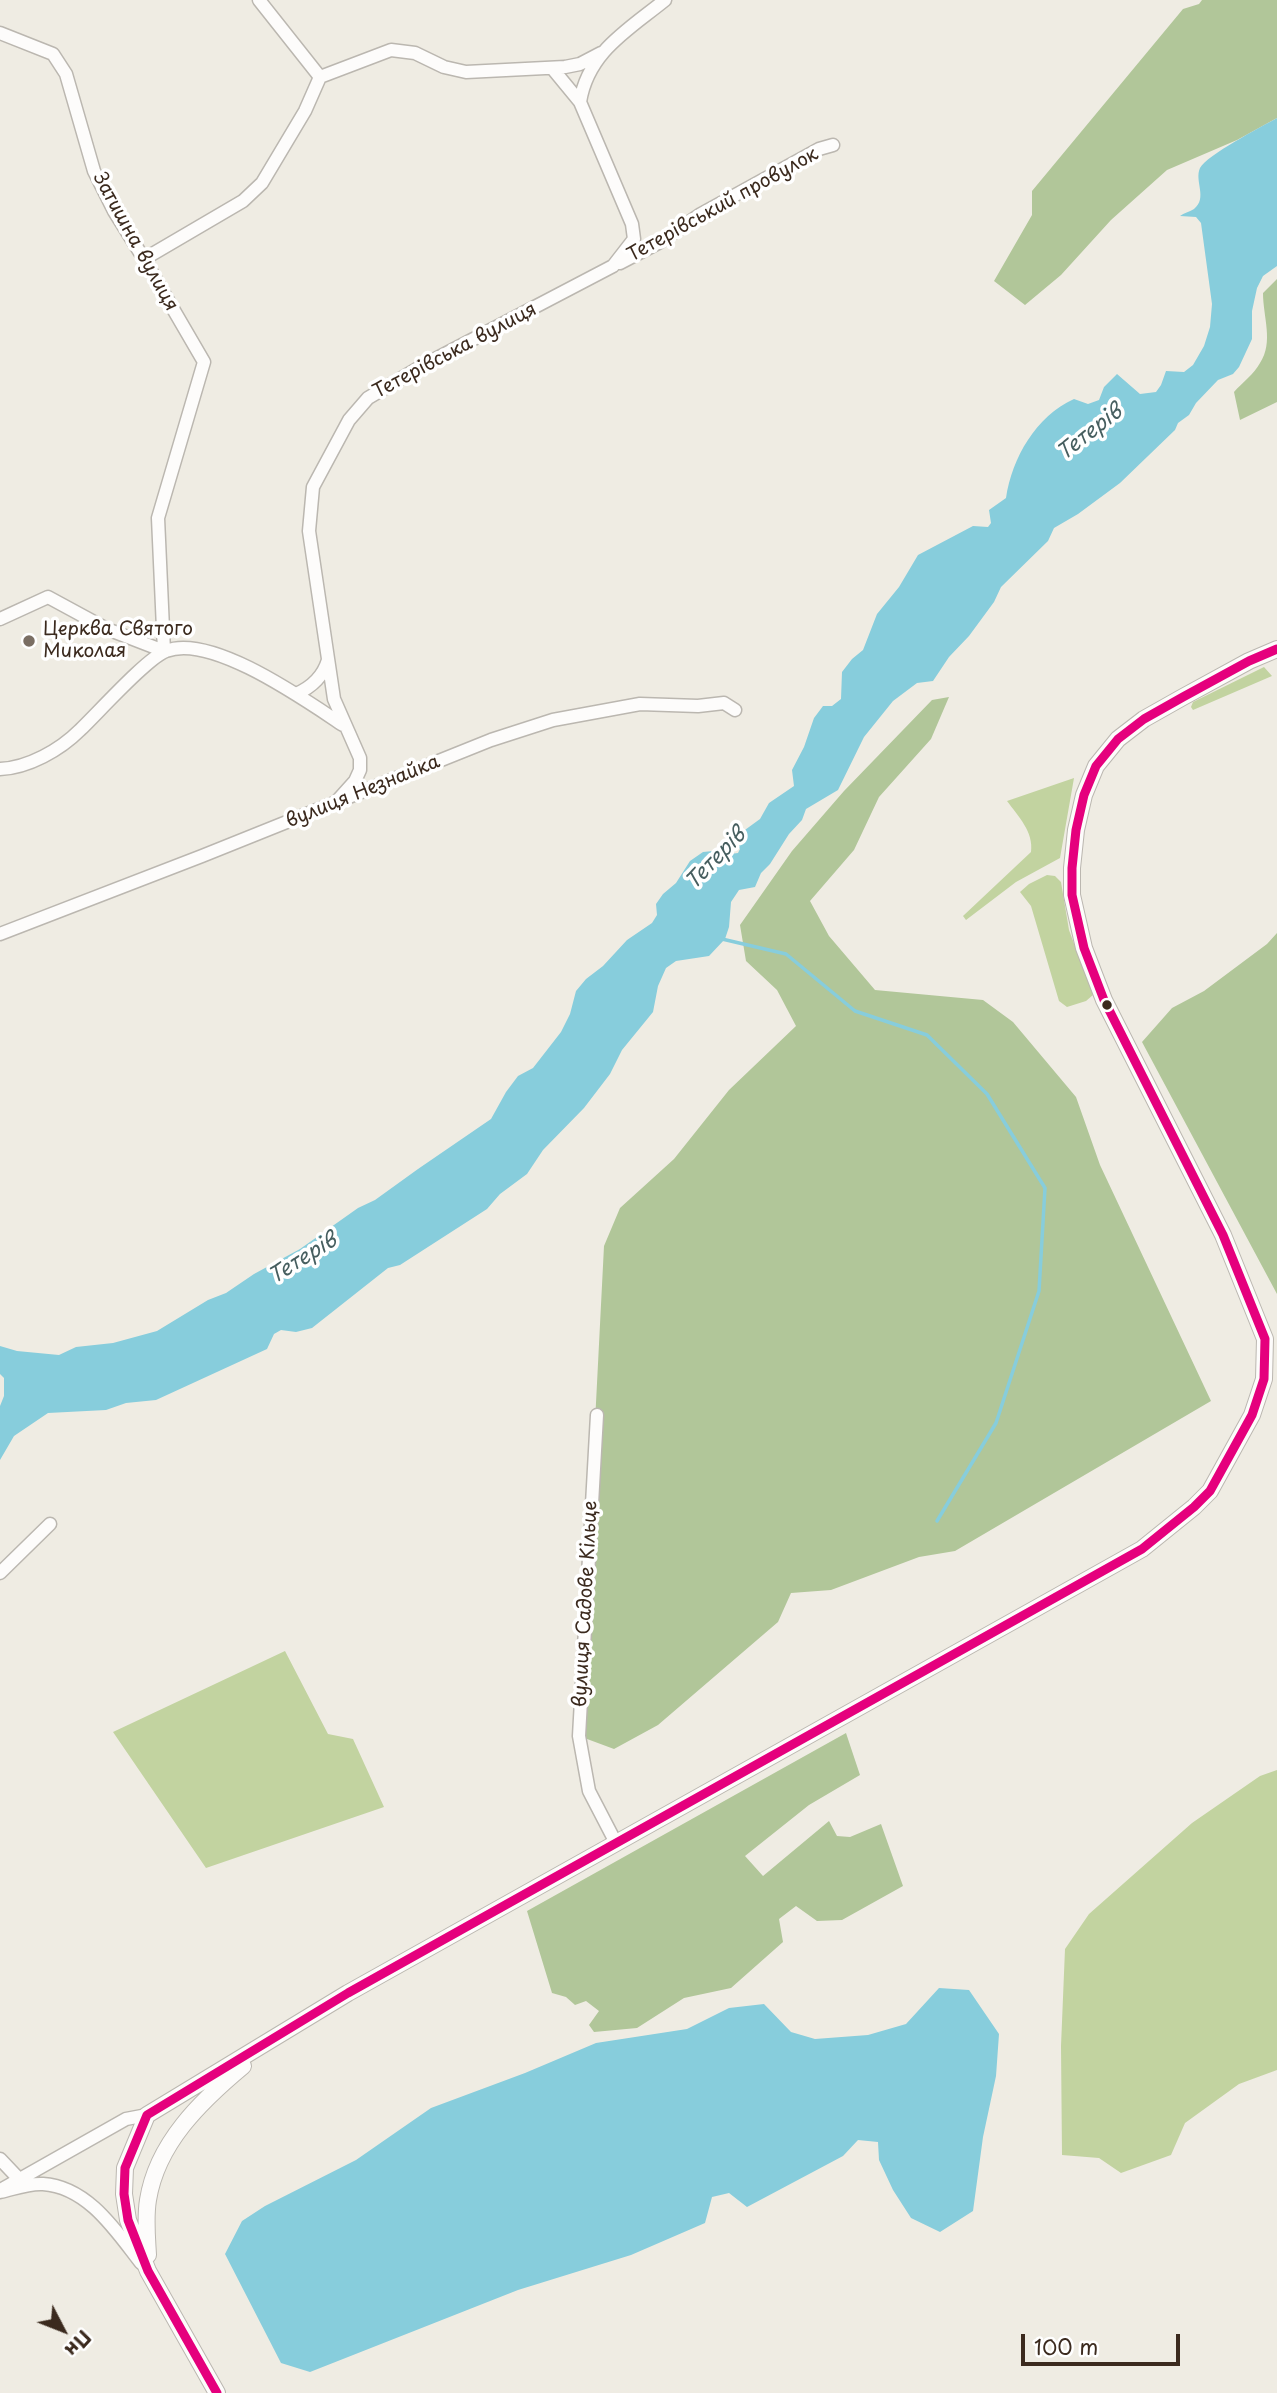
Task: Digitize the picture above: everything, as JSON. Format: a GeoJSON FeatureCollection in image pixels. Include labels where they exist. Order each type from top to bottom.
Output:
{"type":"FeatureCollection","features":[{"type":"Feature","properties":{"kind":"street"},"geometry":{"type":"LineString","coordinates":[[259,0],[320,77]]}},
{"type":"Feature","properties":{"kind":"street"},"geometry":{"type":"LineString","coordinates":[[144,258],[243,201],[262,183],[304,111],[320,77],[391,50],[415,53],[444,67],[466,72],[580,64],[601,53],[665,0]]}},
{"type":"Feature","properties":{"kind":"street","name":"Затишна вулиця"},"geometry":{"type":"LineString","coordinates":[[0,33],[53,54],[66,74],[94,171],[114,211],[204,362],[158,518],[164,651]]}},
{"type":"Feature","properties":{"kind":"street"},"geometry":{"type":"LineString","coordinates":[[580,102],[587,76],[601,53]]}},
{"type":"Feature","properties":{"kind":"street"},"geometry":{"type":"LineString","coordinates":[[552,68],[580,102],[632,224],[646,249]]}},
{"type":"Feature","properties":{"kind":"street","name":"Тетерівський провулок"},"geometry":{"type":"LineString","coordinates":[[613,266],[819,149],[833,145]]}},
{"type":"Feature","properties":{"kind":"street","name":"Тетерівська вулиця"},"geometry":{"type":"LineString","coordinates":[[337,801],[350,790],[360,770],[360,758],[334,699],[309,531],[313,487],[349,420],[368,398],[380,389],[613,266],[632,243],[632,224]]}},
{"type":"Feature","properties":{"kind":"street"},"geometry":{"type":"LineString","coordinates":[[0,619],[48,597],[107,629],[164,651]]}},
{"type":"Feature","properties":{"kind":"street"},"geometry":{"type":"LineString","coordinates":[[0,769],[25,764],[50,753],[72,738],[146,665],[164,651],[182,647],[205,649],[229,658],[296,694],[344,725]]}},
{"type":"Feature","properties":{"kind":"street"},"geometry":{"type":"LineString","coordinates":[[0,2191],[126,2119],[146,2115],[348,1993],[1142,1549],[1210,1491],[1252,1415],[1264,1379],[1265,1339],[1223,1235],[1095,979],[1078,926],[1072,895],[1072,868],[1076,830],[1084,795],[1104,753],[1144,719],[1249,661],[1277,649]]}},
{"type":"Feature","properties":{"kind":"street"},"geometry":{"type":"LineString","coordinates":[[296,694],[317,680],[325,670],[328,660]]}},
{"type":"Feature","properties":{"kind":"street","name":"вулиця Незнайка"},"geometry":{"type":"LineString","coordinates":[[0,933],[202,856],[491,740],[553,720],[640,704],[724,704],[735,710]]}},
{"type":"Feature","properties":{"kind":"street","name":"вулиця Садове Кільце"},"geometry":{"type":"LineString","coordinates":[[597,1415],[579,1736],[589,1791],[617,1843]]}},
{"type":"Feature","properties":{"kind":"street"},"geometry":{"type":"LineString","coordinates":[[0,1573],[50,1524]]}},
{"type":"Feature","properties":{"kind":"street"},"geometry":{"type":"LineString","coordinates":[[148,2271],[148,2201],[156,2170],[168,2146],[205,2099],[292,2028]]}},
{"type":"Feature","properties":{"kind":"street"},"geometry":{"type":"LineString","coordinates":[[146,2115],[125,2168],[124,2194],[128,2220],[148,2271],[217,2393]]}},
{"type":"Feature","properties":{"kind":"street"},"geometry":{"type":"LineString","coordinates":[[0,2159],[19,2179]]}},
{"type":"Feature","properties":{"kind":"street"},"geometry":{"type":"LineString","coordinates":[[0,2191],[45,2184],[89,2202],[148,2271]]}},
{"type":"Feature","properties":{"kind":"green space"},"geometry":{"type":"Polygon","coordinates":[[[1202,0],[1277,0],[1277,118],[1237,140],[1167,170],[1111,220],[1061,275],[1025,305],[994,281],[1032,215],[1032,191],[1183,9],[1199,4],[1202,0]]]}},
{"type":"Feature","properties":{"kind":"green space"},"geometry":{"type":"Polygon","coordinates":[[[1277,279],[1277,402],[1240,420],[1234,392],[1255,371],[1264,355],[1267,338],[1263,293],[1277,279]]]}},
{"type":"Feature","properties":{"kind":"green space"},"geometry":{"type":"Polygon","coordinates":[[[1264,667],[1272,676],[1193,710],[1191,707],[1193,702],[1264,667]]]}},
{"type":"Feature","properties":{"kind":"green space"},"geometry":{"type":"Polygon","coordinates":[[[949,697],[931,739],[879,797],[854,850],[810,901],[829,936],[875,990],[983,1000],[1013,1022],[1076,1097],[1100,1165],[1211,1401],[955,1551],[919,1557],[831,1590],[791,1593],[778,1622],[658,1725],[614,1749],[579,1736],[604,1246],[620,1208],[674,1159],[729,1090],[796,1026],[777,990],[746,961],[740,925],[792,851],[844,791],[932,700],[949,697]]]}},
{"type":"Feature","properties":{"kind":"green space"},"geometry":{"type":"Polygon","coordinates":[[[1074,778],[1060,858],[1016,882],[966,920],[963,916],[1031,852],[1028,831],[1007,801],[1074,778]]]}},
{"type":"Feature","properties":{"kind":"green space"},"geometry":{"type":"Polygon","coordinates":[[[1047,875],[1055,876],[1061,882],[1069,930],[1093,995],[1086,1001],[1067,1007],[1059,1001],[1031,906],[1020,892],[1047,875]]]}},
{"type":"Feature","properties":{"kind":"green space"},"geometry":{"type":"Polygon","coordinates":[[[1277,933],[1277,1294],[1142,1042],[1172,1008],[1204,991],[1267,944],[1277,933]]]}},
{"type":"Feature","properties":{"kind":"green space"},"geometry":{"type":"Polygon","coordinates":[[[285,1651],[328,1734],[353,1739],[384,1807],[206,1868],[113,1732],[285,1651]]]}},
{"type":"Feature","properties":{"kind":"green space"},"geometry":{"type":"Polygon","coordinates":[[[846,1733],[860,1775],[809,1805],[745,1856],[763,1876],[829,1821],[837,1836],[850,1837],[881,1824],[903,1886],[842,1920],[817,1921],[796,1906],[779,1919],[783,1942],[731,1988],[684,1998],[637,2028],[594,2032],[589,2025],[599,2011],[586,2001],[575,2005],[566,1997],[552,1993],[527,1911],[846,1733]]]}},
{"type":"Feature","properties":{"kind":"green space"},"geometry":{"type":"Polygon","coordinates":[[[1277,1770],[1277,2070],[1239,2084],[1185,2123],[1171,2155],[1121,2173],[1099,2158],[1062,2155],[1061,2046],[1065,1949],[1089,1914],[1192,1823],[1260,1776],[1277,1770]]]}},
{"type":"Feature","properties":{"kind":"water","name":"Тетерів"},"geometry":{"type":"Polygon","coordinates":[[[1277,118],[1277,266],[1263,276],[1257,288],[1252,311],[1252,339],[1239,367],[1233,374],[1218,380],[1196,403],[1189,415],[1178,423],[1175,430],[1120,483],[1054,528],[1048,541],[1001,587],[994,602],[933,681],[917,683],[893,701],[864,737],[838,790],[806,809],[802,820],[761,873],[755,887],[739,890],[731,902],[725,939],[709,956],[676,961],[666,968],[658,986],[653,1012],[622,1050],[610,1074],[584,1108],[543,1150],[527,1174],[500,1194],[487,1209],[400,1265],[388,1268],[312,1328],[296,1332],[281,1330],[274,1334],[267,1349],[156,1400],[126,1403],[106,1410],[48,1413],[14,1436],[0,1460],[0,1406],[4,1396],[4,1378],[0,1374],[0,1346],[17,1351],[59,1355],[76,1347],[113,1343],[157,1331],[300,1249],[491,1119],[518,1076],[533,1068],[561,1032],[570,1014],[576,991],[627,940],[652,923],[657,915],[656,904],[676,883],[690,861],[703,852],[723,850],[730,854],[738,853],[738,835],[760,819],[769,803],[794,786],[792,770],[814,718],[823,706],[832,706],[841,699],[842,672],[863,650],[877,614],[899,587],[918,555],[973,526],[988,527],[991,523],[989,510],[1006,498],[1020,454],[1037,427],[1060,406],[1074,399],[1088,404],[1099,400],[1104,387],[1117,374],[1140,394],[1156,392],[1166,371],[1184,372],[1193,365],[1204,346],[1210,327],[1212,304],[1201,223],[1196,217],[1180,216],[1198,205],[1198,178],[1200,168],[1205,162],[1277,118]]]}},
{"type":"Feature","properties":{"kind":"water"},"geometry":{"type":"Polygon","coordinates":[[[939,1988],[969,1990],[999,2034],[996,2076],[983,2137],[973,2211],[940,2232],[911,2218],[893,2190],[879,2160],[878,2142],[858,2140],[843,2156],[747,2207],[729,2193],[712,2197],[705,2223],[631,2255],[518,2290],[310,2372],[281,2363],[225,2254],[242,2221],[265,2206],[356,2160],[431,2108],[596,2043],[687,2029],[729,2008],[764,2004],[791,2032],[815,2039],[868,2035],[906,2024],[939,1988]]]}},
{"type":"Feature","properties":{"kind":"waterway"},"geometry":{"type":"LineString","coordinates":[[722,939],[786,954],[855,1011],[927,1035],[987,1094],[1045,1188],[1039,1291],[996,1423],[937,1521]]}},
{"type":"Feature","properties":{"kind":"transit line"},"geometry":{"type":"LineString","coordinates":[[217,2393],[148,2271],[128,2220],[124,2194],[125,2168],[147,2115],[348,1993],[1142,1549],[1210,1491],[1252,1415],[1264,1379],[1265,1339],[1223,1235],[1104,1000],[1084,948],[1072,895],[1072,868],[1076,830],[1084,795],[1096,766],[1118,739],[1144,719],[1249,661],[1277,649]]}},
{"type":"Feature","properties":{"kind":"place","name":"Церква Святого Миколая"},"geometry":{"type":"Point","coordinates":[29,641]}}]}
